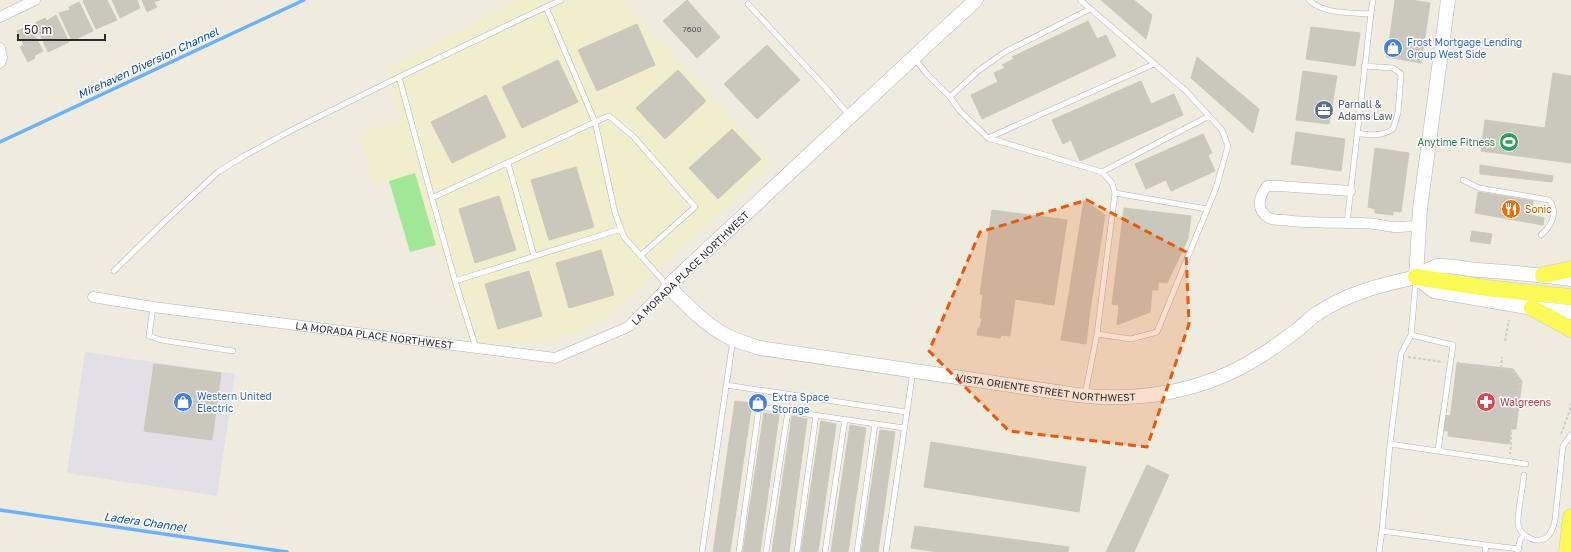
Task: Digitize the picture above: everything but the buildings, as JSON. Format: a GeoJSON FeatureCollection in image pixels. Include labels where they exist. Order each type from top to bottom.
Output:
{"type":"FeatureCollection","features":[{"type":"Feature","properties":{"kind":"main road"},"geometry":{"type":"LineString","coordinates":[[1543,275],[1571,269]]}},
{"type":"Feature","properties":{"kind":"main road"},"geometry":{"type":"LineString","coordinates":[[1416,277],[1487,288],[1571,297]]}},
{"type":"Feature","properties":{"kind":"main road"},"geometry":{"type":"LineString","coordinates":[[1532,308],[1571,329]]}},
{"type":"Feature","properties":{"kind":"main road"},"geometry":{"type":"LineString","coordinates":[[1567,552],[1571,517]]}},
{"type":"Feature","properties":{"kind":"street"},"geometry":{"type":"LineString","coordinates":[[0,17],[35,0]]}},
{"type":"Feature","properties":{"kind":"street","name":"LA MORADA PLACE NORTHWEST"},"geometry":{"type":"LineString","coordinates":[[93,297],[555,358],[628,327],[668,286],[976,0]]}},
{"type":"Feature","properties":{"kind":"street"},"geometry":{"type":"LineString","coordinates":[[1448,0],[1420,209],[1416,277],[1434,291],[1532,308],[1571,312]]}},
{"type":"Feature","properties":{"kind":"street"},"geometry":{"type":"LineString","coordinates":[[0,48],[2,58],[0,63]]}},
{"type":"Feature","properties":{"kind":"street"},"geometry":{"type":"LineString","coordinates":[[1350,191],[1267,186],[1261,194],[1259,202],[1262,211],[1269,218],[1298,222],[1365,223],[1394,227],[1419,226]]}},
{"type":"Feature","properties":{"kind":"street","name":"VISTA ORIENTE STREET NORTHWEST"},"geometry":{"type":"LineString","coordinates":[[668,286],[707,323],[733,338],[760,348],[1085,396],[1122,398],[1148,396],[1199,385],[1246,365],[1271,349],[1317,313],[1335,303],[1376,286],[1416,277],[1437,266],[1543,275],[1571,279]]}},
{"type":"Feature","properties":{"kind":"lane"},"geometry":{"type":"LineString","coordinates":[[114,271],[218,172],[244,156],[399,76],[561,0]]}},
{"type":"Feature","properties":{"kind":"lane"},"geometry":{"type":"LineString","coordinates":[[1080,0],[1185,90],[1222,130],[1228,146],[1216,188],[1157,332],[1131,339],[1097,334]]}},
{"type":"Feature","properties":{"kind":"lane"},"geometry":{"type":"LineString","coordinates":[[1310,0],[1316,6],[1323,9],[1365,14],[1371,13]]}},
{"type":"Feature","properties":{"kind":"lane"},"geometry":{"type":"LineString","coordinates":[[1346,223],[1373,0]]}},
{"type":"Feature","properties":{"kind":"lane"},"geometry":{"type":"LineString","coordinates":[[748,4],[825,86],[850,116]]}},
{"type":"Feature","properties":{"kind":"lane"},"geometry":{"type":"LineString","coordinates":[[546,7],[595,122],[616,213],[624,237],[668,286]]}},
{"type":"Feature","properties":{"kind":"lane"},"geometry":{"type":"LineString","coordinates":[[950,97],[978,72],[1005,52],[1090,9]]}},
{"type":"Feature","properties":{"kind":"lane"},"geometry":{"type":"LineString","coordinates":[[914,57],[950,97],[960,111],[988,138],[1102,172],[1112,183],[1115,193],[1097,334],[1085,396]]}},
{"type":"Feature","properties":{"kind":"lane"},"geometry":{"type":"LineString","coordinates":[[988,138],[1154,64]]}},
{"type":"Feature","properties":{"kind":"lane"},"geometry":{"type":"LineString","coordinates":[[1357,133],[1373,135],[1385,134],[1393,129],[1398,113],[1401,74],[1393,68],[1364,66]]}},
{"type":"Feature","properties":{"kind":"lane"},"geometry":{"type":"LineString","coordinates":[[399,76],[455,281],[476,348]]}},
{"type":"Feature","properties":{"kind":"lane"},"geometry":{"type":"LineString","coordinates":[[432,198],[609,116],[633,136],[695,207],[640,256]]}},
{"type":"Feature","properties":{"kind":"lane"},"geometry":{"type":"LineString","coordinates":[[1102,172],[1209,116]]}},
{"type":"Feature","properties":{"kind":"lane"},"geometry":{"type":"LineString","coordinates":[[508,163],[534,256]]}},
{"type":"Feature","properties":{"kind":"lane"},"geometry":{"type":"LineString","coordinates":[[1463,180],[1479,188],[1549,200],[1554,209],[1552,222],[1541,235]]}},
{"type":"Feature","properties":{"kind":"lane"},"geometry":{"type":"LineString","coordinates":[[1115,193],[1207,209]]}},
{"type":"Feature","properties":{"kind":"lane"},"geometry":{"type":"LineString","coordinates":[[455,281],[621,229]]}},
{"type":"Feature","properties":{"kind":"lane"},"geometry":{"type":"LineString","coordinates":[[1379,552],[1401,354],[1411,335],[1416,277]]}},
{"type":"Feature","properties":{"kind":"lane"},"geometry":{"type":"LineString","coordinates":[[153,306],[149,336],[161,340],[233,351]]}},
{"type":"Feature","properties":{"kind":"lane"},"geometry":{"type":"LineString","coordinates":[[1411,335],[1453,345],[1438,450]]}},
{"type":"Feature","properties":{"kind":"lane"},"geometry":{"type":"LineString","coordinates":[[702,552],[733,338]]}},
{"type":"Feature","properties":{"kind":"lane"},"geometry":{"type":"LineString","coordinates":[[886,552],[912,371]]}},
{"type":"Feature","properties":{"kind":"lane"},"geometry":{"type":"LineString","coordinates":[[726,385],[906,412]]}},
{"type":"Feature","properties":{"kind":"lane"},"geometry":{"type":"LineString","coordinates":[[739,552],[759,407],[904,428]]}},
{"type":"Feature","properties":{"kind":"lane"},"geometry":{"type":"LineString","coordinates":[[766,552],[788,411]]}},
{"type":"Feature","properties":{"kind":"lane"},"geometry":{"type":"LineString","coordinates":[[797,552],[816,415]]}},
{"type":"Feature","properties":{"kind":"lane"},"geometry":{"type":"LineString","coordinates":[[825,552],[845,419]]}},
{"type":"Feature","properties":{"kind":"lane"},"geometry":{"type":"LineString","coordinates":[[857,552],[875,424]]}},
{"type":"Feature","properties":{"kind":"lane"},"geometry":{"type":"LineString","coordinates":[[1524,475],[1518,525],[1524,535],[1530,539],[1539,540],[1548,537],[1553,529],[1563,446],[1571,435]]}},
{"type":"Feature","properties":{"kind":"lane"},"geometry":{"type":"LineString","coordinates":[[1390,444],[1526,464]]}},
{"type":"Feature","properties":{"kind":"lane"},"geometry":{"type":"LineString","coordinates":[[1382,531],[1518,551],[1520,540],[1524,535]]}},
{"type":"Feature","properties":{"kind":"lane"},"geometry":{"type":"LineString","coordinates":[[1485,552],[1486,546]]}},
{"type":"Feature","properties":{"kind":"path"},"geometry":{"type":"LineString","coordinates":[[1505,341],[1509,320]]}},
{"type":"Feature","properties":{"kind":"path"},"geometry":{"type":"LineString","coordinates":[[1408,357],[1500,368],[1512,371],[1520,382],[1511,429],[1511,445],[1508,461]]}},
{"type":"Feature","properties":{"kind":"path"},"geometry":{"type":"LineString","coordinates":[[1500,368],[1502,357]]}},
{"type":"Feature","properties":{"kind":"highlighted area"},"geometry":{"type":"Polygon","coordinates":[[[1087,200],[1186,252],[1189,324],[1147,447],[1009,431],[929,351],[980,232],[1087,200]]]}},
{"type":"Feature","properties":{"kind":"shaded area"},"geometry":{"type":"Polygon","coordinates":[[[517,0],[621,0],[773,163],[638,289],[599,322],[580,331],[546,341],[501,343],[468,342],[436,245],[410,252],[389,181],[373,185],[360,133],[401,121],[387,69],[517,0]]]}},
{"type":"Feature","properties":{"kind":"shaded area"},"geometry":{"type":"Polygon","coordinates":[[[85,352],[235,374],[217,496],[67,473],[85,352]]]}},
{"type":"Feature","properties":{"kind":"green space"},"geometry":{"type":"Polygon","coordinates":[[[415,173],[436,245],[410,252],[389,181],[415,173]]]}},
{"type":"Feature","properties":{"kind":"waterway","name":"Mirehaven Diversion Channel"},"geometry":{"type":"LineString","coordinates":[[0,142],[304,0]]}},
{"type":"Feature","properties":{"kind":"waterway","name":"Ladera Channel"},"geometry":{"type":"LineString","coordinates":[[0,510],[287,552]]}},
{"type":"Feature","properties":{"kind":"place","name":"Frost Mortgage Lending Group West Side"},"geometry":{"type":"Point","coordinates":[1393,48]}},
{"type":"Feature","properties":{"kind":"place","name":"Parnall & Adams Law"},"geometry":{"type":"Point","coordinates":[1324,110]}},
{"type":"Feature","properties":{"kind":"place","name":"Anytime Fitness"},"geometry":{"type":"Point","coordinates":[1509,142]}},
{"type":"Feature","properties":{"kind":"place","name":"Sonic"},"geometry":{"type":"Point","coordinates":[1511,209]}},
{"type":"Feature","properties":{"kind":"place","name":"Western United Electric"},"geometry":{"type":"Point","coordinates":[183,402]}},
{"type":"Feature","properties":{"kind":"place","name":"Walgreens"},"geometry":{"type":"Point","coordinates":[1486,402]}},
{"type":"Feature","properties":{"kind":"place","name":"Extra Space Storage"},"geometry":{"type":"Point","coordinates":[758,403]}}]}
